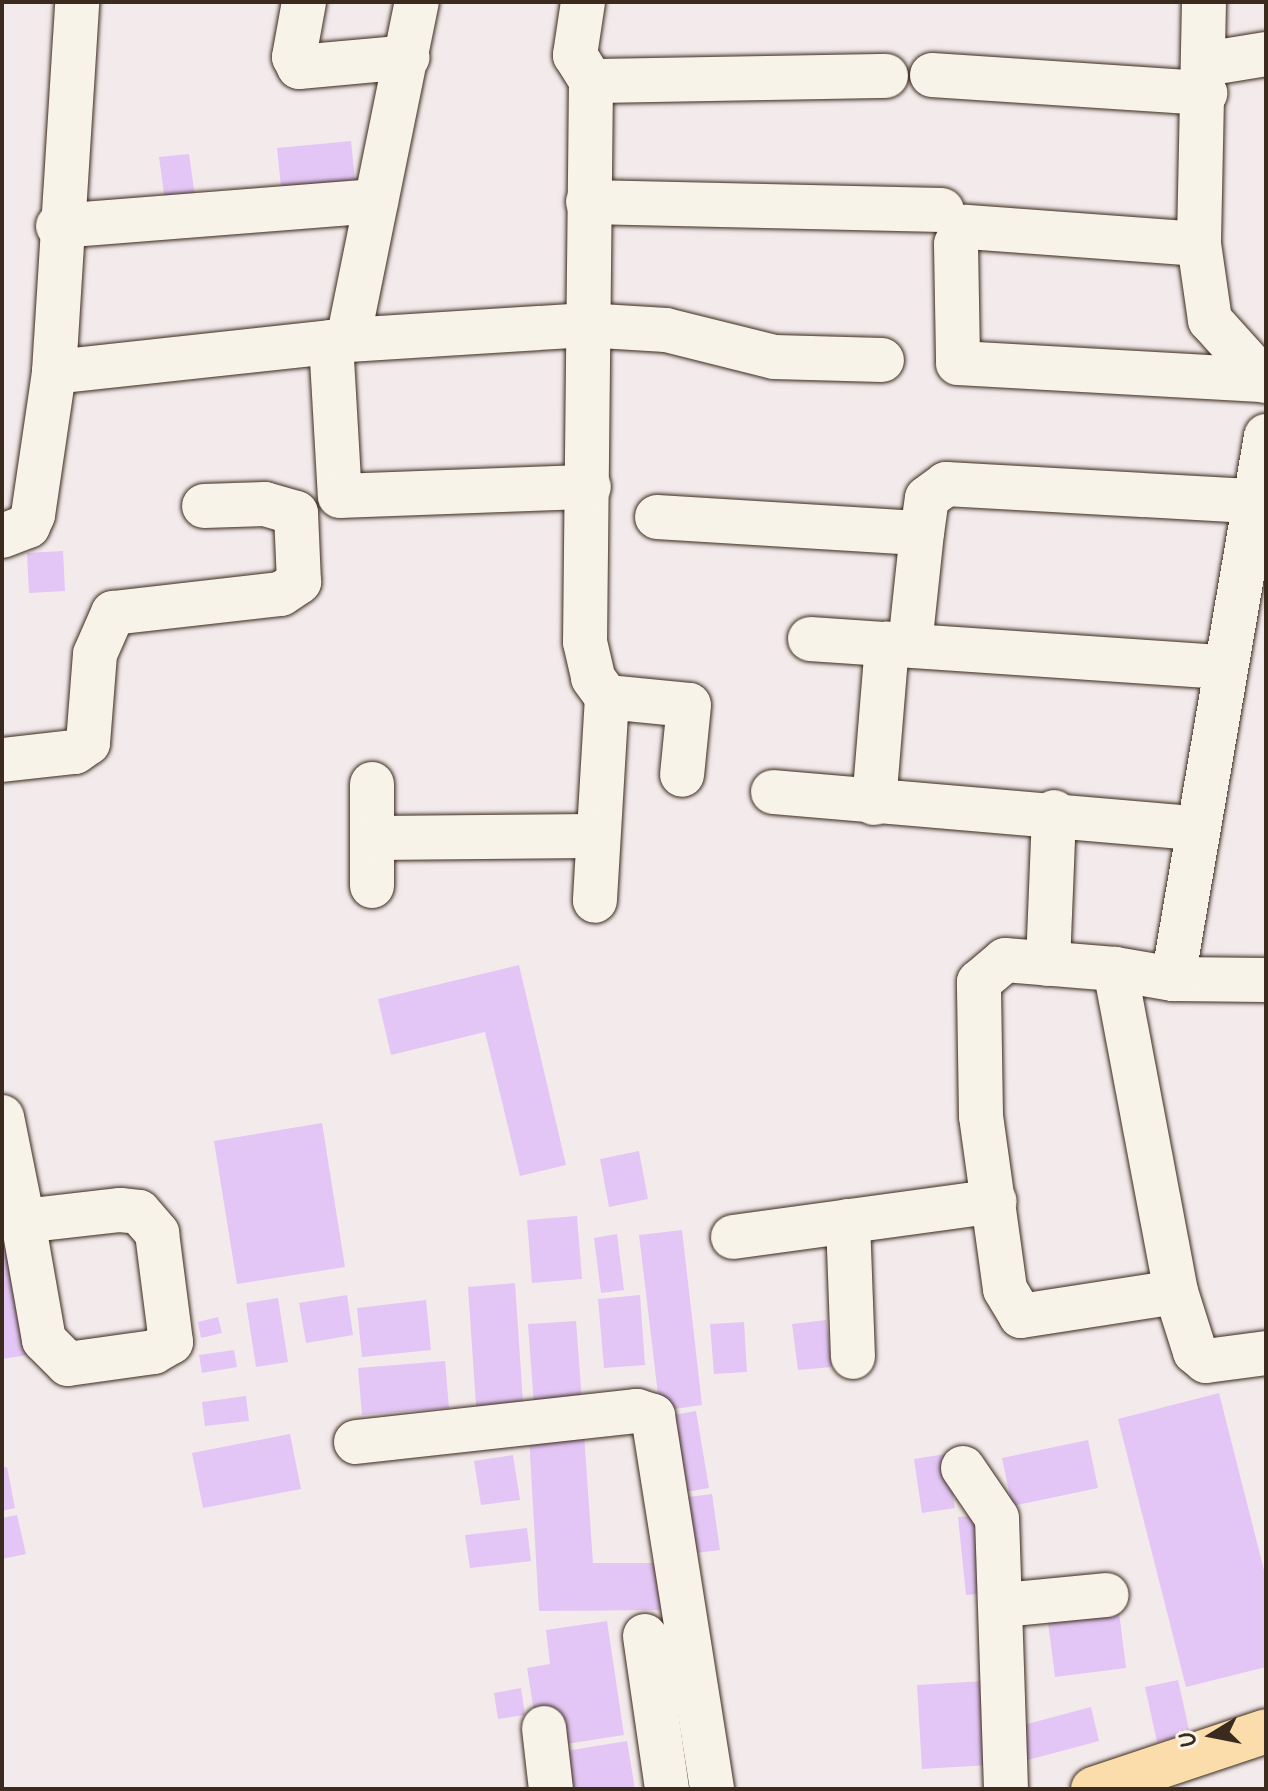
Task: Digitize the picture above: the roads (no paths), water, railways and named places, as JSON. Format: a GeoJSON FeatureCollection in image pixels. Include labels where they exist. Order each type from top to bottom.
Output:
{"type":"FeatureCollection","features":[{"type":"Feature","properties":{"kind":"highway"},"geometry":{"type":"LineString","coordinates":[[1093,1789],[1266,1731]]}},
{"type":"Feature","properties":{"kind":"street"},"geometry":{"type":"LineString","coordinates":[[2,536],[28,526],[33,515],[54,372],[58,226],[77,2]]}},
{"type":"Feature","properties":{"kind":"street"},"geometry":{"type":"LineString","coordinates":[[304,2],[294,57],[299,67],[408,57]]}},
{"type":"Feature","properties":{"kind":"street"},"geometry":{"type":"LineString","coordinates":[[417,2],[376,201],[339,341],[340,496],[589,487]]}},
{"type":"Feature","properties":{"kind":"street"},"geometry":{"type":"LineString","coordinates":[[583,2],[575,55],[591,81],[584,325],[589,487],[585,642],[593,678],[607,697],[595,836],[595,901]]}},
{"type":"Feature","properties":{"kind":"street"},"geometry":{"type":"LineString","coordinates":[[1204,2],[1205,79],[1199,244],[1210,320],[1265,380]]}},
{"type":"Feature","properties":{"kind":"street"},"geometry":{"type":"LineString","coordinates":[[932,75],[1205,79],[1266,54]]}},
{"type":"Feature","properties":{"kind":"street"},"geometry":{"type":"LineString","coordinates":[[591,81],[886,76]]}},
{"type":"Feature","properties":{"kind":"street"},"geometry":{"type":"LineString","coordinates":[[58,226],[376,201]]}},
{"type":"Feature","properties":{"kind":"street"},"geometry":{"type":"LineString","coordinates":[[588,202],[942,210]]}},
{"type":"Feature","properties":{"kind":"street"},"geometry":{"type":"LineString","coordinates":[[1199,244],[965,227],[956,244],[958,363],[1265,380]]}},
{"type":"Feature","properties":{"kind":"street"},"geometry":{"type":"LineString","coordinates":[[54,372],[339,341],[584,325],[666,330],[774,357],[882,360]]}},
{"type":"Feature","properties":{"kind":"street"},"geometry":{"type":"LineString","coordinates":[[1173,979],[1250,501],[1266,436]]}},
{"type":"Feature","properties":{"kind":"street"},"geometry":{"type":"LineString","coordinates":[[874,803],[898,645],[927,498],[946,484],[1250,501]]}},
{"type":"Feature","properties":{"kind":"street"},"geometry":{"type":"LineString","coordinates":[[2,760],[75,752],[88,743],[95,654],[113,613],[281,594],[299,582],[296,513],[265,504],[204,506]]}},
{"type":"Feature","properties":{"kind":"street"},"geometry":{"type":"LineString","coordinates":[[657,517],[922,533]]}},
{"type":"Feature","properties":{"kind":"street"},"geometry":{"type":"LineString","coordinates":[[810,639],[1223,667]]}},
{"type":"Feature","properties":{"kind":"street"},"geometry":{"type":"LineString","coordinates":[[607,697],[689,705],[682,775]]}},
{"type":"Feature","properties":{"kind":"street"},"geometry":{"type":"LineString","coordinates":[[372,784],[372,886]]}},
{"type":"Feature","properties":{"kind":"street"},"geometry":{"type":"LineString","coordinates":[[773,792],[874,803],[1054,812],[1195,828]]}},
{"type":"Feature","properties":{"kind":"street"},"geometry":{"type":"LineString","coordinates":[[1048,964],[1054,812]]}},
{"type":"Feature","properties":{"kind":"street"},"geometry":{"type":"LineString","coordinates":[[372,838],[595,836]]}},
{"type":"Feature","properties":{"kind":"street"},"geometry":{"type":"LineString","coordinates":[[1176,1292],[1021,1316],[1005,1289],[981,1116],[976,992],[1005,960],[1115,969],[1173,979],[1266,980]]}},
{"type":"Feature","properties":{"kind":"street"},"geometry":{"type":"LineString","coordinates":[[1115,969],[1176,1292],[1195,1352],[1206,1361],[1266,1353]]}},
{"type":"Feature","properties":{"kind":"street"},"geometry":{"type":"LineString","coordinates":[[2,1117],[23,1221]]}},
{"type":"Feature","properties":{"kind":"street"},"geometry":{"type":"LineString","coordinates":[[733,1237],[995,1201]]}},
{"type":"Feature","properties":{"kind":"street"},"geometry":{"type":"LineString","coordinates":[[848,1221],[853,1357]]}},
{"type":"Feature","properties":{"kind":"street"},"geometry":{"type":"LineString","coordinates":[[356,1442],[637,1411],[653,1416],[712,1789]]}},
{"type":"Feature","properties":{"kind":"street"},"geometry":{"type":"LineString","coordinates":[[963,1468],[997,1518],[1003,1605],[1006,1789]]}},
{"type":"Feature","properties":{"kind":"street"},"geometry":{"type":"LineString","coordinates":[[1003,1605],[1107,1595]]}},
{"type":"Feature","properties":{"kind":"street"},"geometry":{"type":"LineString","coordinates":[[645,1636],[667,1789]]}},
{"type":"Feature","properties":{"kind":"street"},"geometry":{"type":"LineString","coordinates":[[544,1728],[551,1789]]}}]}
